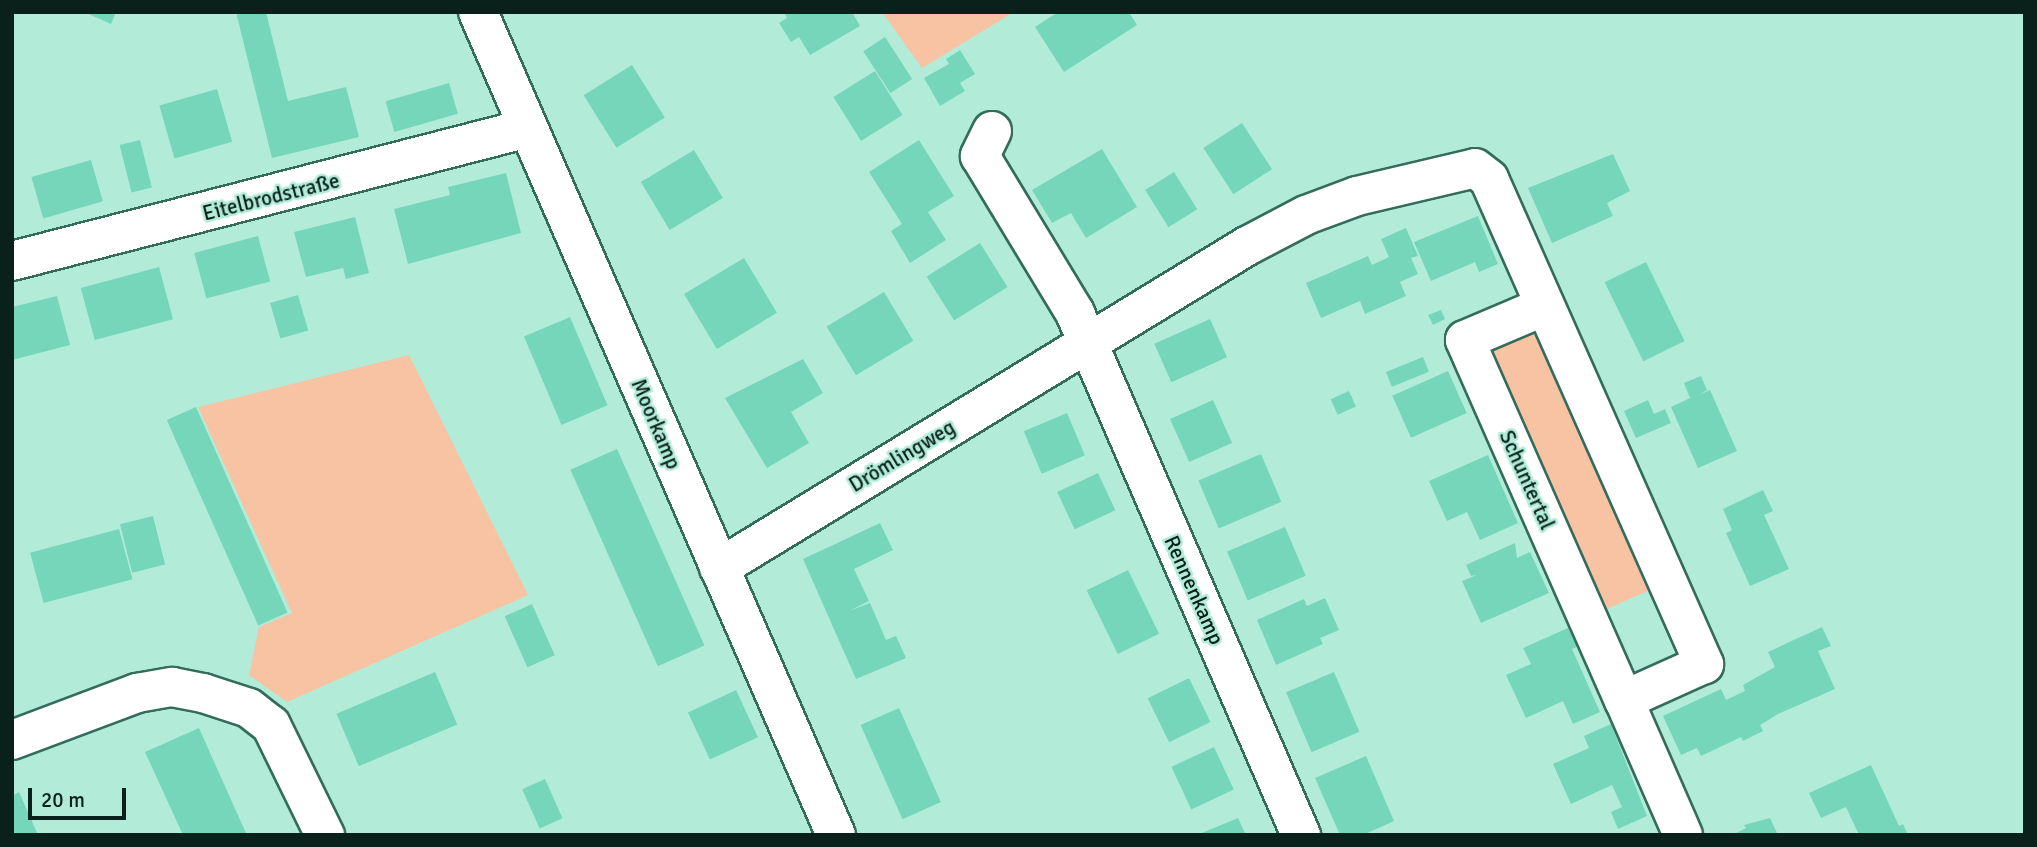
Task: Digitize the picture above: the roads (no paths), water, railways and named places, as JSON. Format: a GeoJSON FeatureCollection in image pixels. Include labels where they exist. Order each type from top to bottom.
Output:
{"type":"FeatureCollection","features":[{"type":"Feature","properties":{"kind":"street","name":"Moorkamp"},"geometry":{"type":"LineString","coordinates":[[478,12],[836,835]]}},
{"type":"Feature","properties":{"kind":"street","name":"Eitelbrodstraße"},"geometry":{"type":"LineString","coordinates":[[12,261],[528,128]]}},
{"type":"Feature","properties":{"kind":"street"},"geometry":{"type":"LineString","coordinates":[[992,131],[980,156],[1075,313],[1086,345]]}},
{"type":"Feature","properties":{"kind":"street","name":"Drömlingweg"},"geometry":{"type":"LineString","coordinates":[[719,568],[1306,215],[1357,196],[1475,168],[1489,179],[1545,306]]}},
{"type":"Feature","properties":{"kind":"street"},"geometry":{"type":"LineString","coordinates":[[1545,306],[1704,664],[1624,700]]}},
{"type":"Feature","properties":{"kind":"street","name":"Schuntertal"},"geometry":{"type":"LineString","coordinates":[[1545,306],[1465,340],[1682,835]]}},
{"type":"Feature","properties":{"kind":"street","name":"Rennenkamp"},"geometry":{"type":"LineString","coordinates":[[1086,345],[1301,835]]}},
{"type":"Feature","properties":{"kind":"street"},"geometry":{"type":"LineString","coordinates":[[12,740],[137,693],[172,687],[203,693],[249,708],[271,725],[325,835]]}}]}
